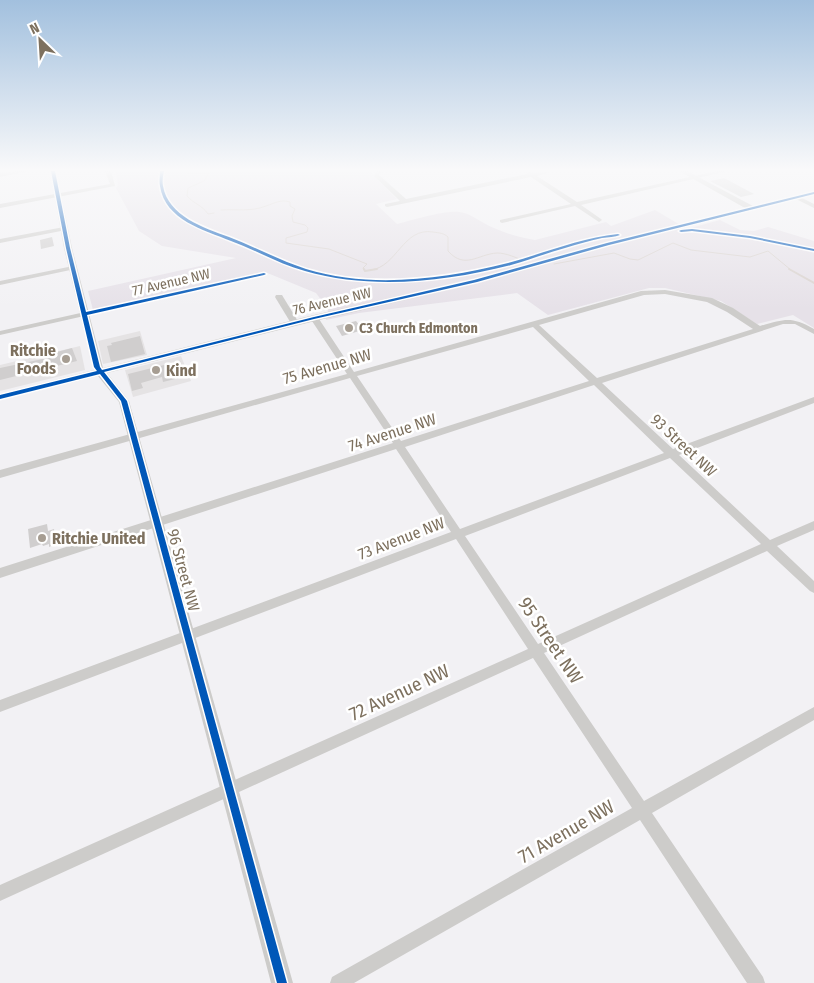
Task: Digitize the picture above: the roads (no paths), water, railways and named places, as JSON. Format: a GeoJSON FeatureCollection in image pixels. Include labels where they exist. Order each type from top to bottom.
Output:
{"type":"FeatureCollection","features":[{"type":"Feature","properties":{"kind":"street","name":"96 Street NW"},"geometry":{"type":"LineString","coordinates":[[62,217],[84,314],[100,372],[123,398],[134,436],[282,983]]}},
{"type":"Feature","properties":{"kind":"street"},"geometry":{"type":"LineString","coordinates":[[502,221],[521,217]]}},
{"type":"Feature","properties":{"kind":"street"},"geometry":{"type":"LineString","coordinates":[[594,217],[599,220]]}},
{"type":"Feature","properties":{"kind":"street","name":"76 Avenue NW"},"geometry":{"type":"LineString","coordinates":[[0,397],[314,318],[484,279],[608,244],[715,217]]}},
{"type":"Feature","properties":{"kind":"street"},"geometry":{"type":"LineString","coordinates":[[0,241],[64,229]]}},
{"type":"Feature","properties":{"kind":"street"},"geometry":{"type":"LineString","coordinates":[[0,283],[73,268]]}},
{"type":"Feature","properties":{"kind":"street","name":"77 Avenue NW"},"geometry":{"type":"LineString","coordinates":[[0,333],[264,274]]}},
{"type":"Feature","properties":{"kind":"street","name":"75 Avenue NW"},"geometry":{"type":"LineString","coordinates":[[0,474],[640,294],[663,292],[713,301],[759,329]]}},
{"type":"Feature","properties":{"kind":"street"},"geometry":{"type":"LineString","coordinates":[[279,297],[294,323]]}},
{"type":"Feature","properties":{"kind":"street","name":"95 Street NW"},"geometry":{"type":"LineString","coordinates":[[314,318],[757,983]]}},
{"type":"Feature","properties":{"kind":"street","name":"74 Avenue NW"},"geometry":{"type":"LineString","coordinates":[[0,573],[782,322],[793,321],[814,332]]}},
{"type":"Feature","properties":{"kind":"street","name":"93 Street NW"},"geometry":{"type":"LineString","coordinates":[[534,324],[814,588]]}},
{"type":"Feature","properties":{"kind":"street","name":"73 Avenue NW"},"geometry":{"type":"LineString","coordinates":[[0,706],[814,400]]}},
{"type":"Feature","properties":{"kind":"street","name":"72 Avenue NW"},"geometry":{"type":"LineString","coordinates":[[0,893],[814,525]]}},
{"type":"Feature","properties":{"kind":"street","name":"71 Avenue NW"},"geometry":{"type":"LineString","coordinates":[[338,983],[814,713]]}},
{"type":"Feature","properties":{"kind":"waterway"},"geometry":{"type":"LineString","coordinates":[[292,217],[293,222],[305,225],[308,228],[307,232],[286,238],[286,243],[329,249],[367,264],[363,268],[364,270]]}},
{"type":"Feature","properties":{"kind":"waterway"},"geometry":{"type":"LineString","coordinates":[[371,270],[387,262],[414,235],[423,232],[433,232],[448,237],[448,251],[454,257],[460,259],[472,260],[497,253],[525,261]]}},
{"type":"Feature","properties":{"kind":"waterway"},"geometry":{"type":"LineString","coordinates":[[554,264],[614,253],[638,260],[673,243],[691,250],[750,257],[768,251],[791,270]]}},
{"type":"Feature","properties":{"kind":"waterway"},"geometry":{"type":"LineString","coordinates":[[364,269],[365,271],[371,270]]}},
{"type":"Feature","properties":{"kind":"waterway"},"geometry":{"type":"LineString","coordinates":[[371,270],[377,269]]}},
{"type":"Feature","properties":{"kind":"waterway"},"geometry":{"type":"LineString","coordinates":[[789,269],[814,283]]}},
{"type":"Feature","properties":{"kind":"place","name":"C3 Church Edmonton"},"geometry":{"type":"Point","coordinates":[349,328]}},
{"type":"Feature","properties":{"kind":"place","name":"Ritchie Foods"},"geometry":{"type":"Point","coordinates":[66,359]}},
{"type":"Feature","properties":{"kind":"place","name":"Kind"},"geometry":{"type":"Point","coordinates":[156,370]}},
{"type":"Feature","properties":{"kind":"place","name":"Ritchie United"},"geometry":{"type":"Point","coordinates":[42,538]}}]}
